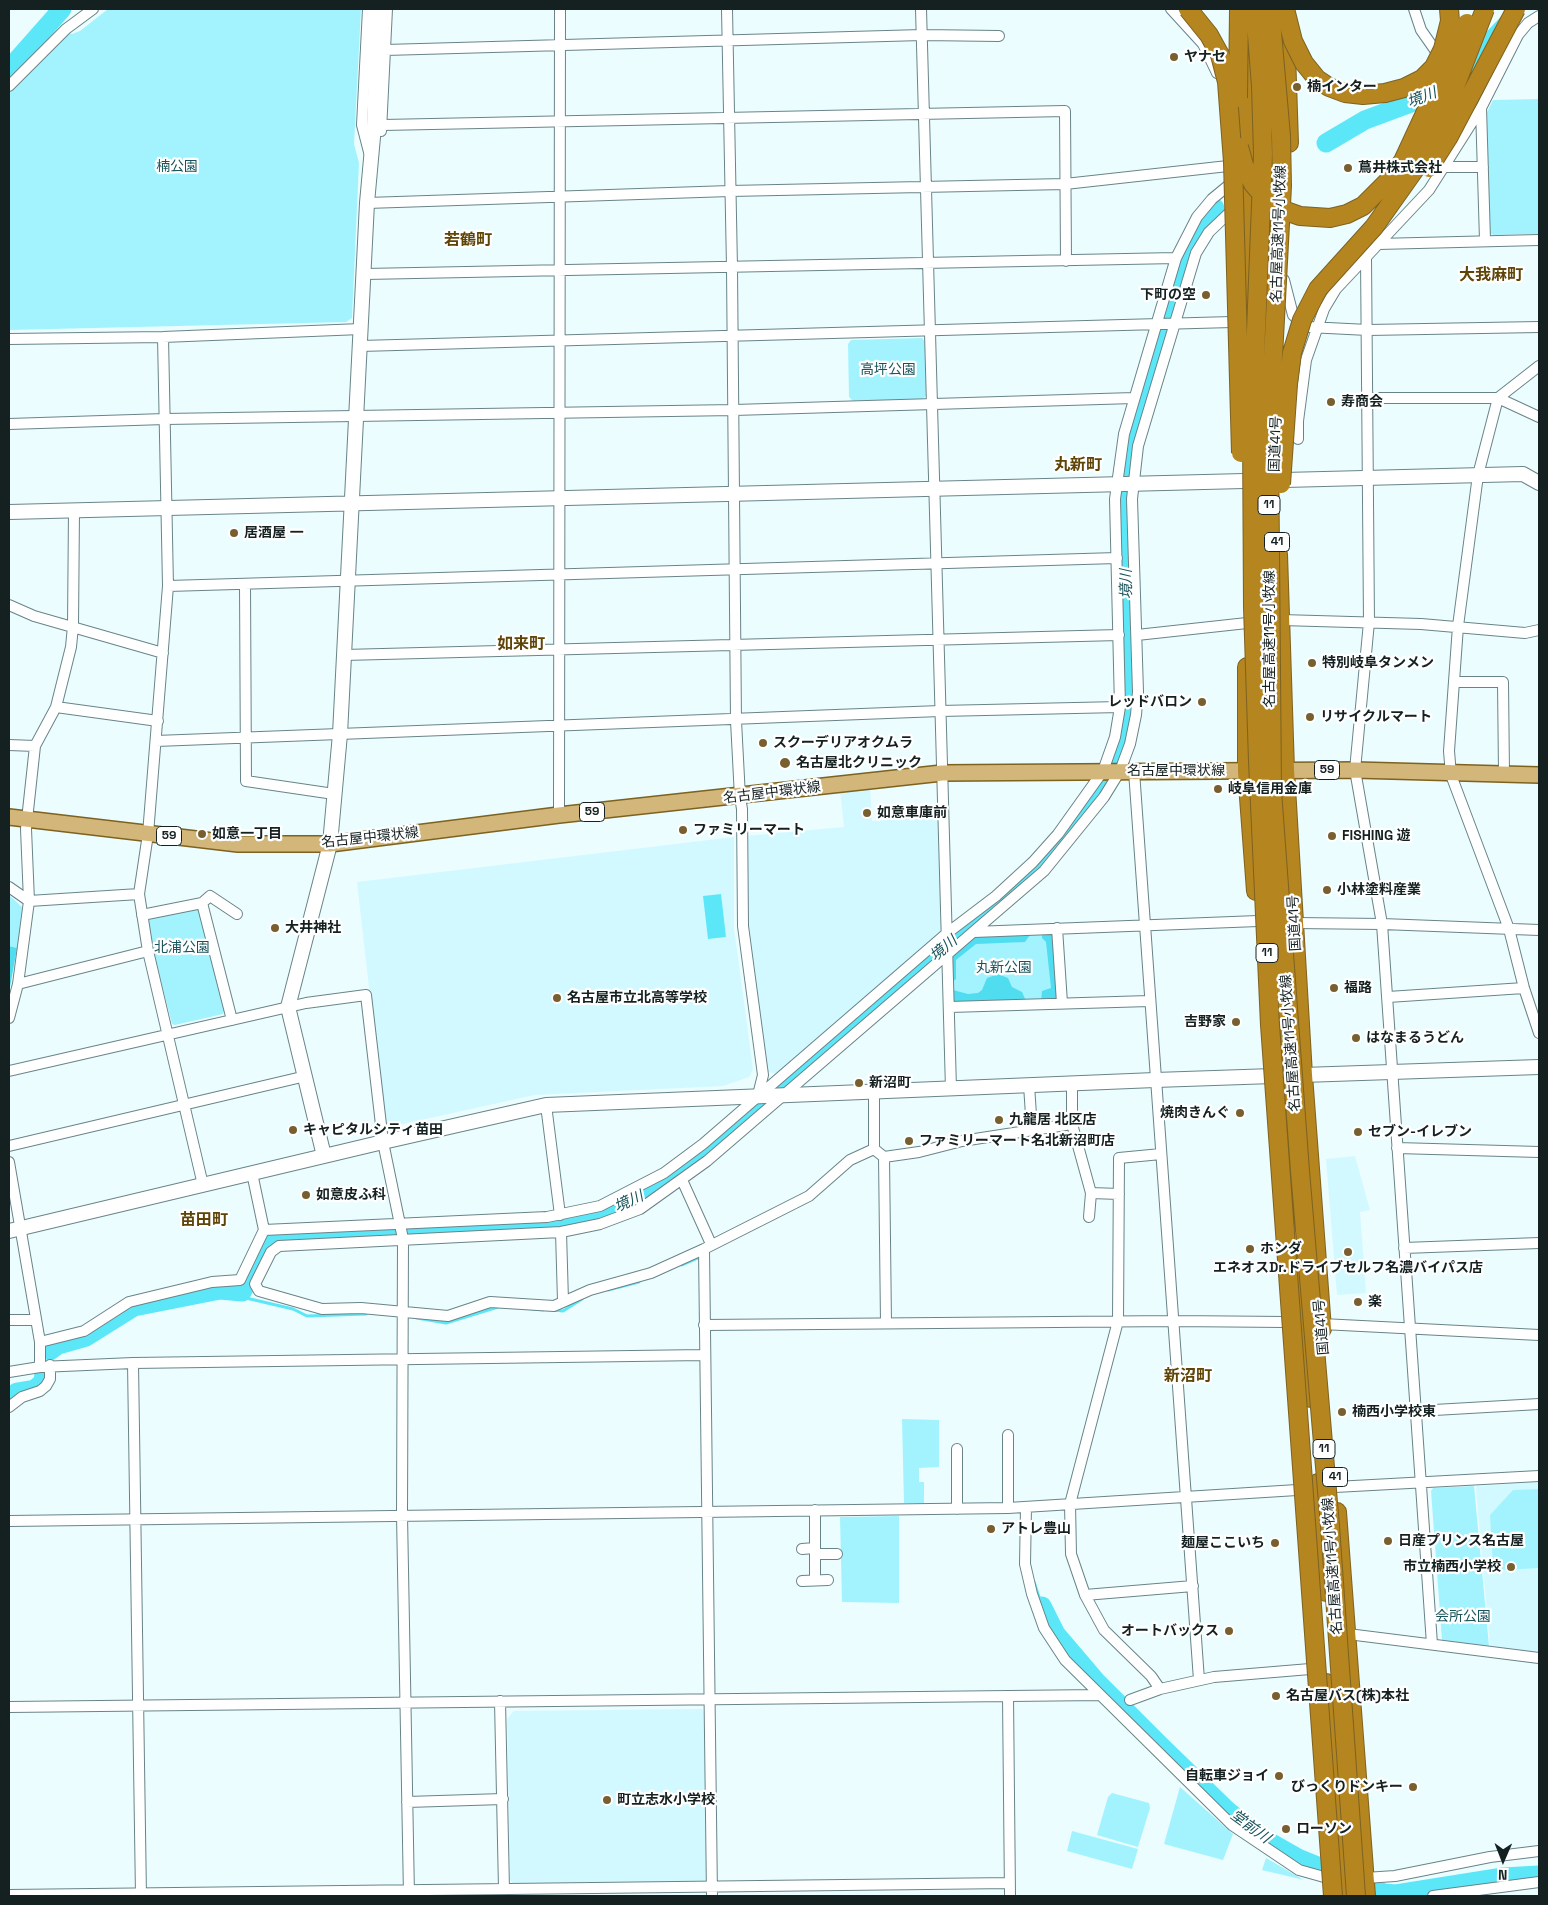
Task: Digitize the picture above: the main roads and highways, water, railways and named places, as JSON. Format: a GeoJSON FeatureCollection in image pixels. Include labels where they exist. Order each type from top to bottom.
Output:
{"type":"FeatureCollection","features":[{"type":"Feature","properties":{"kind":"highway"},"geometry":{"type":"LineString","coordinates":[[1188,9],[1209,35],[1220,55],[1227,82],[1233,162],[1245,576],[1250,615]]}},
{"type":"Feature","properties":{"kind":"highway","name":"名古屋高速11号小牧線"},"geometry":{"type":"LineString","coordinates":[[1270,9],[1281,136],[1282,186],[1269,433],[1272,791],[1300,1171],[1363,1890]]}},
{"type":"Feature","properties":{"kind":"highway"},"geometry":{"type":"LineString","coordinates":[[1285,9],[1293,40],[1304,63],[1317,79],[1337,90],[1363,95],[1385,93],[1404,88],[1422,79],[1434,68],[1444,49],[1450,20],[1449,9]]}},
{"type":"Feature","properties":{"kind":"highway","name":"国道41号"},"geometry":{"type":"LineString","coordinates":[[1285,9],[1290,162],[1274,480],[1281,620],[1285,770],[1303,1075],[1348,1634],[1363,1890]]}},
{"type":"Feature","properties":{"kind":"highway"},"geometry":{"type":"LineString","coordinates":[[1247,10],[1238,134],[1244,165],[1253,184],[1273,204],[1300,216],[1320,219],[1347,214],[1364,206],[1392,177],[1402,161],[1473,9]]}},
{"type":"Feature","properties":{"kind":"highway"},"geometry":{"type":"LineString","coordinates":[[1376,236],[1438,127],[1485,9]]}},
{"type":"Feature","properties":{"kind":"highway"},"geometry":{"type":"LineString","coordinates":[[1270,654],[1278,592],[1283,422],[1296,336],[1305,312],[1318,289],[1376,236],[1432,163],[1516,9]]}},
{"type":"Feature","properties":{"kind":"highway","name":"名古屋高速11号小牧線"},"geometry":{"type":"LineString","coordinates":[[1247,10],[1261,86],[1263,154],[1252,432],[1250,615],[1270,1025],[1333,1896]]}},
{"type":"Feature","properties":{"kind":"highway","name":"41"},"geometry":{"type":"LineString","coordinates":[[1247,10],[1250,188],[1246,437],[1250,615],[1247,771],[1325,1896]]}},
{"type":"Feature","properties":{"kind":"highway"},"geometry":{"type":"LineString","coordinates":[[1288,1001],[1281,1022],[1297,1256],[1327,1606],[1339,1616],[1363,1890]]}},
{"type":"Feature","properties":{"kind":"highway"},"geometry":{"type":"LineString","coordinates":[[1311,1599],[1321,1610],[1345,1896]]}},
{"type":"Feature","properties":{"kind":"main road","name":"名古屋中環状線"},"geometry":{"type":"LineString","coordinates":[[9,817],[238,844],[330,844],[559,815],[740,797],[942,773],[1355,770],[1539,775]]}},
{"type":"Feature","properties":{"kind":"waterway"},"geometry":{"type":"LineString","coordinates":[[9,69],[62,9]]}},
{"type":"Feature","properties":{"kind":"waterway","name":"境川"},"geometry":{"type":"LineString","coordinates":[[1326,143],[1365,120],[1443,91],[1507,24]]}},
{"type":"Feature","properties":{"kind":"waterway","name":"境川"},"geometry":{"type":"LineString","coordinates":[[50,1351],[58,1345],[86,1337],[134,1307],[220,1290],[242,1292],[269,1240],[553,1225],[600,1215],[631,1203],[656,1189],[701,1154],[984,916],[1054,852],[1104,783],[1122,738],[1128,711],[1129,692],[1123,497],[1125,471],[1132,436],[1173,297],[1198,230],[1215,208]]}},
{"type":"Feature","properties":{"kind":"waterway"},"geometry":{"type":"LineString","coordinates":[[682,1265],[698,1258]]}},
{"type":"Feature","properties":{"kind":"waterway"},"geometry":{"type":"LineString","coordinates":[[608,1290],[639,1282]]}},
{"type":"Feature","properties":{"kind":"waterway"},"geometry":{"type":"LineString","coordinates":[[242,1292],[246,1298],[293,1309],[307,1316],[366,1314]]}},
{"type":"Feature","properties":{"kind":"waterway"},"geometry":{"type":"LineString","coordinates":[[554,1310],[563,1311],[582,1299]]}},
{"type":"Feature","properties":{"kind":"waterway"},"geometry":{"type":"LineString","coordinates":[[417,1318],[446,1323],[498,1307]]}},
{"type":"Feature","properties":{"kind":"waterway"},"geometry":{"type":"LineString","coordinates":[[524,1308],[543,1310]]}},
{"type":"Feature","properties":{"kind":"waterway"},"geometry":{"type":"LineString","coordinates":[[9,1399],[17,1392],[35,1389],[43,1382],[44,1373]]}},
{"type":"Feature","properties":{"kind":"waterway"},"geometry":{"type":"LineString","coordinates":[[1034,1582],[1042,1606]]}},
{"type":"Feature","properties":{"kind":"waterway","name":"堂前川"},"geometry":{"type":"LineString","coordinates":[[1042,1606],[1056,1634],[1096,1681],[1160,1745],[1228,1811],[1261,1837],[1298,1858],[1384,1893],[1396,1894],[1503,1877],[1539,1875]]}},
{"type":"Feature","properties":{"kind":"place","name":"ヤナセ"},"geometry":{"type":"Point","coordinates":[1174,57]}},
{"type":"Feature","properties":{"kind":"place","name":"楠インター"},"geometry":{"type":"Point","coordinates":[1297,87]}},
{"type":"Feature","properties":{"kind":"place","name":"蔦井株式会社"},"geometry":{"type":"Point","coordinates":[1348,168]}},
{"type":"Feature","properties":{"kind":"place","name":"下町の空"},"geometry":{"type":"Point","coordinates":[1206,295]}},
{"type":"Feature","properties":{"kind":"place","name":"寿商会"},"geometry":{"type":"Point","coordinates":[1331,402]}},
{"type":"Feature","properties":{"kind":"place","name":"居酒屋 一"},"geometry":{"type":"Point","coordinates":[234,533]}},
{"type":"Feature","properties":{"kind":"place","name":"特別岐阜タンメン"},"geometry":{"type":"Point","coordinates":[1312,663]}},
{"type":"Feature","properties":{"kind":"place","name":"レッドバロン"},"geometry":{"type":"Point","coordinates":[1202,702]}},
{"type":"Feature","properties":{"kind":"place","name":"リサイクルマート"},"geometry":{"type":"Point","coordinates":[1310,717]}},
{"type":"Feature","properties":{"kind":"place","name":"スクーデリアオクムラ"},"geometry":{"type":"Point","coordinates":[763,743]}},
{"type":"Feature","properties":{"kind":"place","name":"名古屋北クリニック"},"geometry":{"type":"Point","coordinates":[785,763]}},
{"type":"Feature","properties":{"kind":"place","name":"岐阜信用金庫"},"geometry":{"type":"Point","coordinates":[1218,789]}},
{"type":"Feature","properties":{"kind":"place","name":"如意車庫前"},"geometry":{"type":"Point","coordinates":[867,813]}},
{"type":"Feature","properties":{"kind":"place","name":"ファミリーマート"},"geometry":{"type":"Point","coordinates":[683,830]}},
{"type":"Feature","properties":{"kind":"place","name":"如意一丁目"},"geometry":{"type":"Point","coordinates":[202,834]}},
{"type":"Feature","properties":{"kind":"place","name":"FISHING 遊"},"geometry":{"type":"Point","coordinates":[1332,836]}},
{"type":"Feature","properties":{"kind":"place","name":"小林塗料産業"},"geometry":{"type":"Point","coordinates":[1327,890]}},
{"type":"Feature","properties":{"kind":"place","name":"大井神社"},"geometry":{"type":"Point","coordinates":[275,928]}},
{"type":"Feature","properties":{"kind":"place","name":"福路"},"geometry":{"type":"Point","coordinates":[1334,988]}},
{"type":"Feature","properties":{"kind":"place","name":"名古屋市立北高等学校"},"geometry":{"type":"Point","coordinates":[557,998]}},
{"type":"Feature","properties":{"kind":"place","name":"吉野家"},"geometry":{"type":"Point","coordinates":[1236,1022]}},
{"type":"Feature","properties":{"kind":"place","name":"はなまるうどん"},"geometry":{"type":"Point","coordinates":[1356,1038]}},
{"type":"Feature","properties":{"kind":"place","name":"新沼町"},"geometry":{"type":"Point","coordinates":[859,1083]}},
{"type":"Feature","properties":{"kind":"place","name":"焼肉きんぐ"},"geometry":{"type":"Point","coordinates":[1240,1113]}},
{"type":"Feature","properties":{"kind":"place","name":"九龍居 北区店"},"geometry":{"type":"Point","coordinates":[999,1120]}},
{"type":"Feature","properties":{"kind":"place","name":"キャピタルシティ苗田"},"geometry":{"type":"Point","coordinates":[293,1130]}},
{"type":"Feature","properties":{"kind":"place","name":"セブン-イレブン"},"geometry":{"type":"Point","coordinates":[1358,1132]}},
{"type":"Feature","properties":{"kind":"place","name":"ファミリーマート名北新沼町店"},"geometry":{"type":"Point","coordinates":[909,1141]}},
{"type":"Feature","properties":{"kind":"place","name":"如意皮ふ科"},"geometry":{"type":"Point","coordinates":[306,1195]}},
{"type":"Feature","properties":{"kind":"place","name":"ホンダ"},"geometry":{"type":"Point","coordinates":[1250,1249]}},
{"type":"Feature","properties":{"kind":"place","name":"エネオスDr.ドライブセルフ名濃バイパス店"},"geometry":{"type":"Point","coordinates":[1348,1252]}},
{"type":"Feature","properties":{"kind":"place","name":"楽"},"geometry":{"type":"Point","coordinates":[1358,1302]}},
{"type":"Feature","properties":{"kind":"place","name":"楠西小学校東"},"geometry":{"type":"Point","coordinates":[1342,1412]}},
{"type":"Feature","properties":{"kind":"place","name":"アトレ豊山"},"geometry":{"type":"Point","coordinates":[991,1529]}},
{"type":"Feature","properties":{"kind":"place","name":"日産プリンス名古屋"},"geometry":{"type":"Point","coordinates":[1388,1541]}},
{"type":"Feature","properties":{"kind":"place","name":"麺屋ここいち"},"geometry":{"type":"Point","coordinates":[1275,1543]}},
{"type":"Feature","properties":{"kind":"place","name":"市立楠西小学校"},"geometry":{"type":"Point","coordinates":[1511,1567]}},
{"type":"Feature","properties":{"kind":"place","name":"オートバックス"},"geometry":{"type":"Point","coordinates":[1229,1631]}},
{"type":"Feature","properties":{"kind":"place","name":"名古屋バス(株)本社"},"geometry":{"type":"Point","coordinates":[1276,1696]}},
{"type":"Feature","properties":{"kind":"place","name":"自転車ジョイ"},"geometry":{"type":"Point","coordinates":[1279,1776]}},
{"type":"Feature","properties":{"kind":"place","name":"びっくりドンキー"},"geometry":{"type":"Point","coordinates":[1413,1787]}},
{"type":"Feature","properties":{"kind":"place","name":"町立志水小学校"},"geometry":{"type":"Point","coordinates":[607,1800]}},
{"type":"Feature","properties":{"kind":"place","name":"ローソン"},"geometry":{"type":"Point","coordinates":[1286,1829]}},
{"type":"Feature","properties":{"kind":"district","name":"若鶴町"},"geometry":{"type":"Point","coordinates":[468,241]}},
{"type":"Feature","properties":{"kind":"district","name":"大我麻町"},"geometry":{"type":"Point","coordinates":[1491,276]}},
{"type":"Feature","properties":{"kind":"district","name":"丸新町"},"geometry":{"type":"Point","coordinates":[1078,466]}},
{"type":"Feature","properties":{"kind":"district","name":"如来町"},"geometry":{"type":"Point","coordinates":[521,645]}},
{"type":"Feature","properties":{"kind":"district","name":"苗田町"},"geometry":{"type":"Point","coordinates":[204,1221]}},
{"type":"Feature","properties":{"kind":"district","name":"新沼町"},"geometry":{"type":"Point","coordinates":[1188,1377]}},
{"type":"Feature","properties":{"kind":"park label","name":"楠公園"},"geometry":{"type":"Point","coordinates":[177,167]}},
{"type":"Feature","properties":{"kind":"park label","name":"高坪公園"},"geometry":{"type":"Point","coordinates":[888,370]}},
{"type":"Feature","properties":{"kind":"park label","name":"北浦公園"},"geometry":{"type":"Point","coordinates":[182,948]}},
{"type":"Feature","properties":{"kind":"park label","name":"丸新公園"},"geometry":{"type":"Point","coordinates":[1004,968]}},
{"type":"Feature","properties":{"kind":"park label","name":"会所公園"},"geometry":{"type":"Point","coordinates":[1463,1617]}}]}
